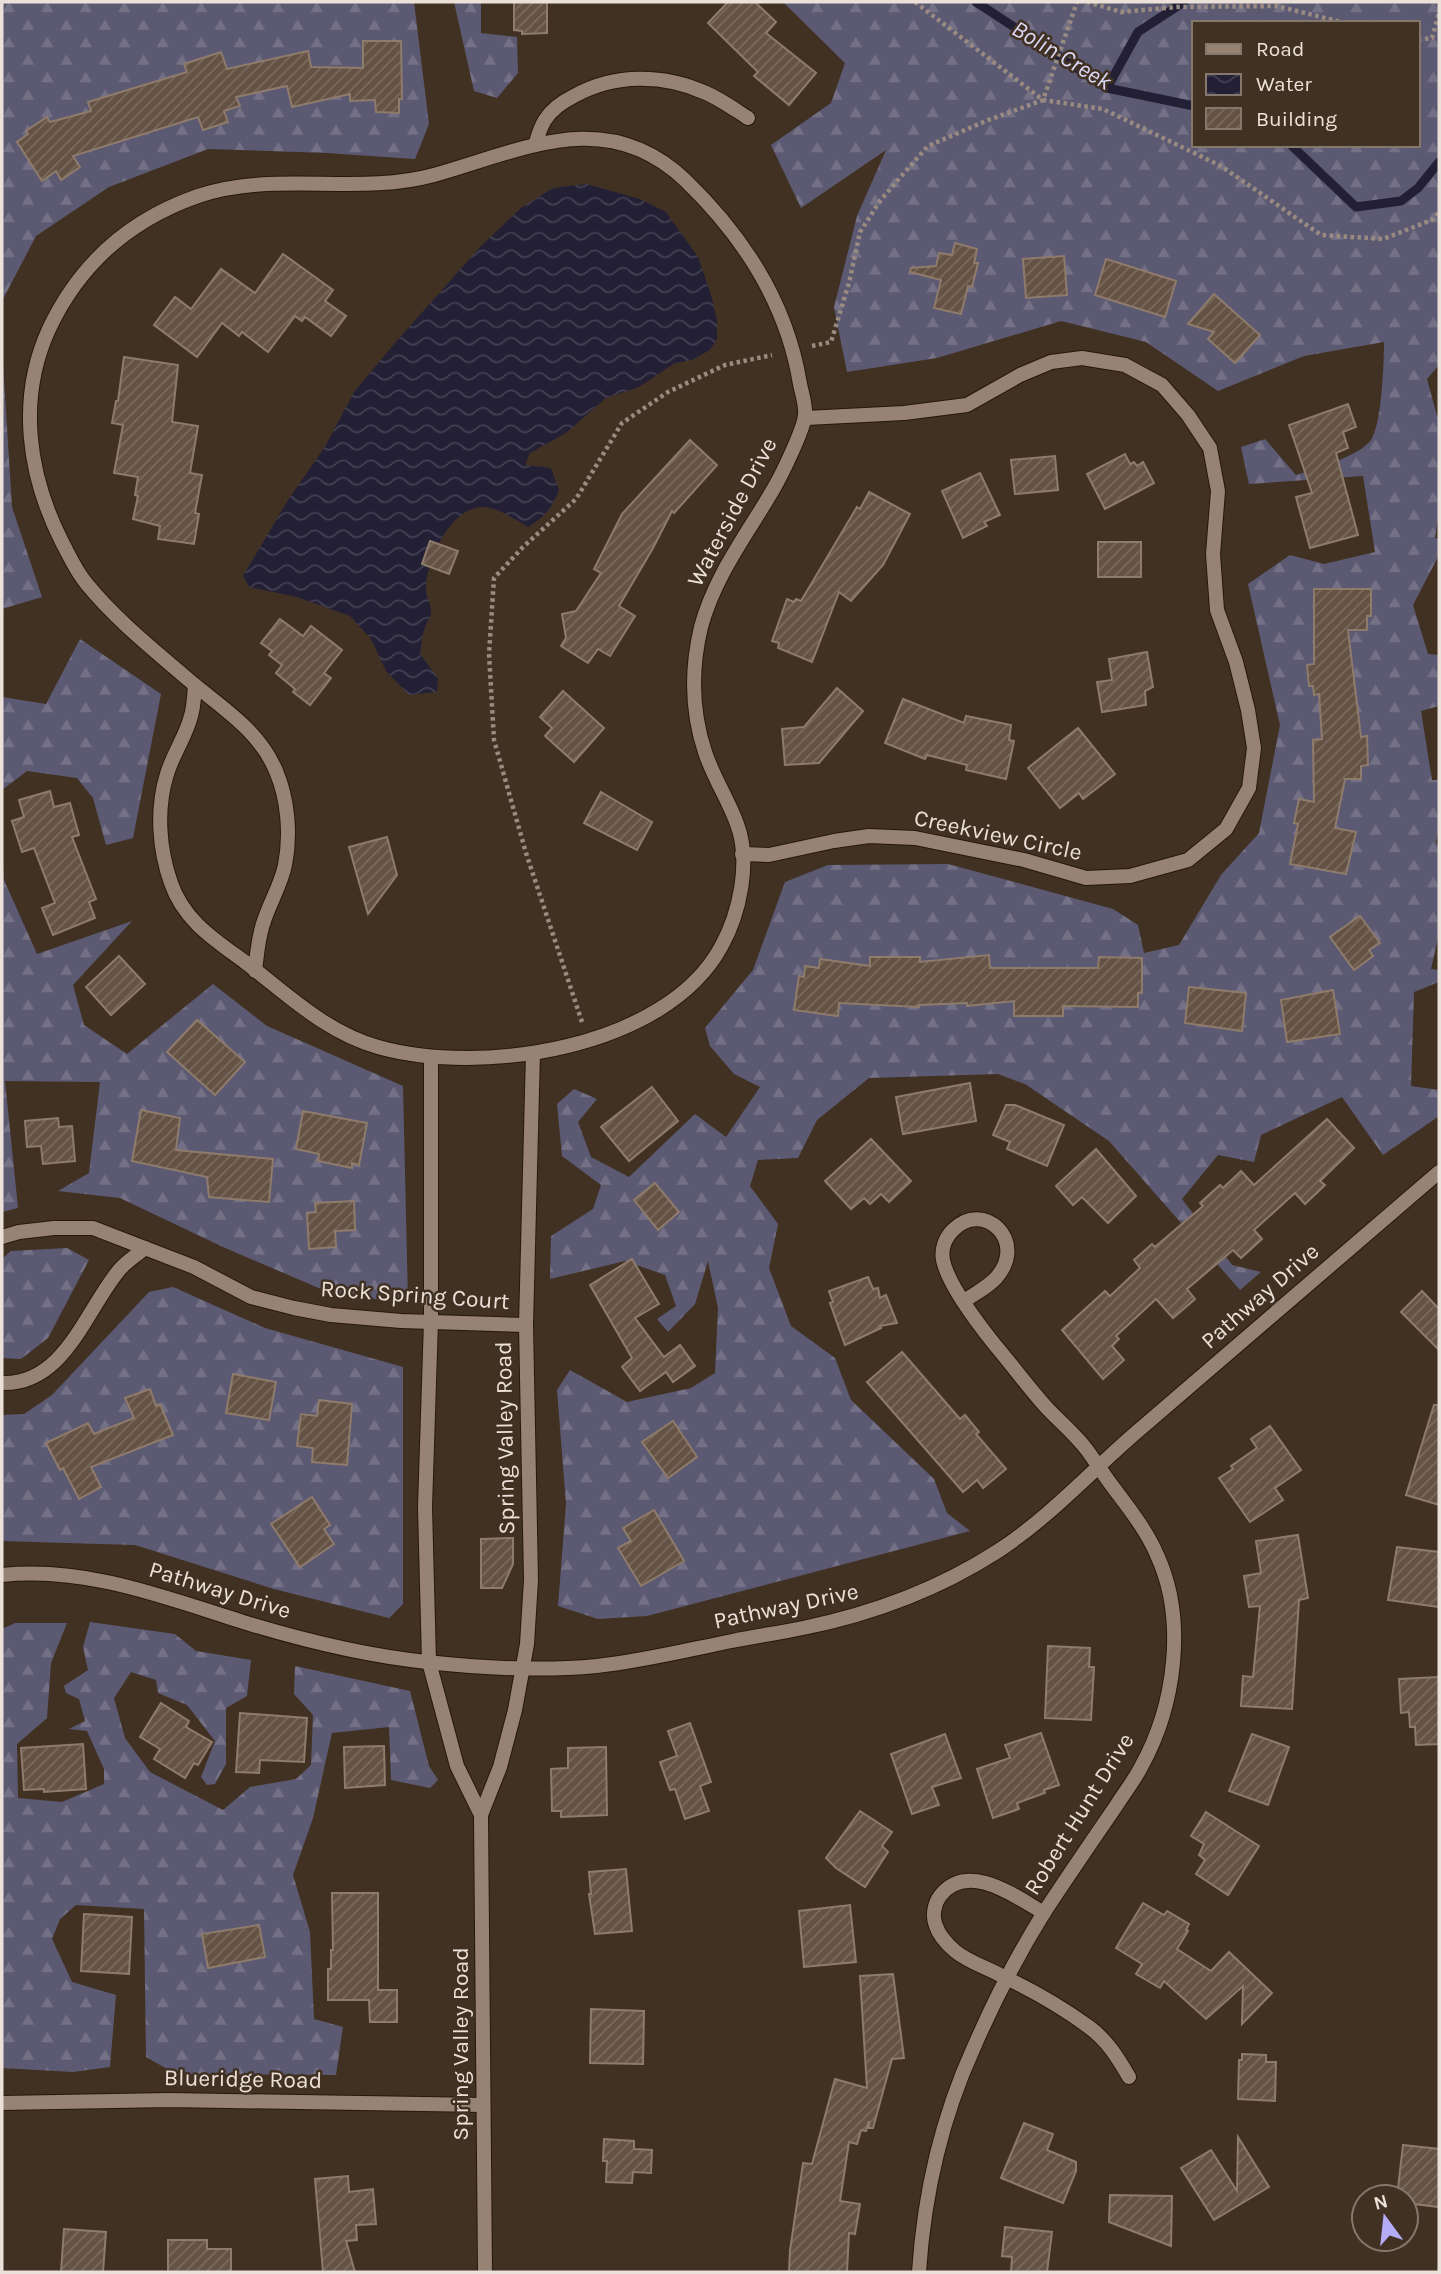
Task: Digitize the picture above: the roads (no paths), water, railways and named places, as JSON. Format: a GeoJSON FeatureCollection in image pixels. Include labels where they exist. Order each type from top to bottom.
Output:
{"type":"FeatureCollection","features":[{"type":"Feature","properties":{"kind":"street"},"geometry":{"type":"LineString","coordinates":[[535,145],[545,119],[564,102],[589,88],[613,81],[643,78],[676,83],[706,93],[748,118]]}},
{"type":"Feature","properties":{"kind":"street"},"geometry":{"type":"LineString","coordinates":[[255,971],[259,933],[285,867],[286,808],[282,784],[270,757],[251,731],[115,615],[80,577],[54,527],[30,445],[29,403],[34,370],[43,342],[62,302],[81,274],[109,246],[147,219],[195,197],[230,188],[266,183],[358,184],[421,179],[549,141],[588,137],[620,142],[647,151],[666,163],[714,209],[741,243],[780,309],[794,350],[806,418]]}},
{"type":"Feature","properties":{"kind":"street","name":"Creekview Circle"},"geometry":{"type":"LineString","coordinates":[[742,854],[769,855],[869,836],[915,838],[1024,860],[1086,878],[1130,876],[1188,860],[1226,829],[1249,788],[1254,748],[1250,723],[1236,662],[1217,610],[1213,554],[1218,491],[1210,448],[1188,415],[1162,385],[1125,365],[1082,358],[1051,362],[1020,375],[967,405],[904,413],[806,418]]}},
{"type":"Feature","properties":{"kind":"street","name":"Waterside Drive"},"geometry":{"type":"LineString","coordinates":[[195,685],[194,708],[189,724],[166,775],[160,818],[165,864],[173,892],[192,920],[216,943],[335,1031],[376,1046],[431,1057],[483,1058],[533,1053],[588,1040],[636,1022],[683,994],[706,970],[724,942],[735,916],[742,877],[741,833],[706,755],[692,689],[695,660],[713,590],[747,529],[778,482],[806,418]]}},
{"type":"Feature","properties":{"kind":"street","name":"Spring Valley Road"},"geometry":{"type":"LineString","coordinates":[[485,2272],[481,1815],[499,1767],[515,1710],[527,1644],[531,1580],[526,1325],[533,1053]]}},
{"type":"Feature","properties":{"kind":"street","name":"Spring Valley Road"},"geometry":{"type":"LineString","coordinates":[[431,1057],[431,1321],[425,1507],[429,1662],[457,1766],[481,1815]]}},
{"type":"Feature","properties":{"kind":"street","name":"Pathway Drive"},"geometry":{"type":"LineString","coordinates":[[2,1575],[23,1573],[104,1580],[169,1596],[254,1625],[356,1653],[429,1662],[523,1667],[595,1666],[662,1657],[733,1640],[804,1628],[874,1610],[932,1587],[999,1551],[1099,1469],[1138,1431],[1439,1172]]}},
{"type":"Feature","properties":{"kind":"street","name":"Robert Hunt Drive"},"geometry":{"type":"LineString","coordinates":[[919,2272],[929,2194],[947,2120],[973,2048],[1044,1913],[1142,1767],[1164,1710],[1172,1663],[1174,1614],[1157,1554],[1087,1449],[1045,1406],[979,1325],[964,1301],[947,1273],[942,1251],[947,1236],[957,1225],[967,1221],[988,1222],[1004,1234],[1009,1251],[996,1279],[964,1301]]}},
{"type":"Feature","properties":{"kind":"street","name":"Rock Spring Court"},"geometry":{"type":"LineString","coordinates":[[2,1237],[54,1228],[93,1228],[194,1268],[251,1297],[294,1308],[331,1315],[401,1321],[526,1325]]}},
{"type":"Feature","properties":{"kind":"street"},"geometry":{"type":"LineString","coordinates":[[2,1383],[39,1374],[61,1357],[121,1267],[145,1248]]}},
{"type":"Feature","properties":{"kind":"street"},"geometry":{"type":"LineString","coordinates":[[1044,1913],[1004,1890],[980,1881],[958,1882],[939,1897],[934,1921],[938,1932],[956,1952],[1008,1978],[1088,2027],[1116,2056],[1129,2077]]}},
{"type":"Feature","properties":{"kind":"street","name":"Blueridge Road"},"geometry":{"type":"LineString","coordinates":[[2,2103],[169,2100],[483,2105]]}},
{"type":"Feature","properties":{"kind":"water"},"geometry":{"type":"Polygon","coordinates":[[[586,184],[640,199],[666,212],[698,257],[712,298],[717,321],[717,339],[710,350],[692,360],[675,363],[639,387],[606,398],[566,433],[530,453],[525,465],[551,468],[559,490],[547,512],[534,523],[528,527],[500,511],[483,507],[471,509],[450,526],[430,566],[426,591],[431,614],[424,630],[420,654],[438,678],[437,692],[409,695],[386,671],[371,639],[350,616],[297,597],[249,587],[243,576],[288,500],[326,445],[354,392],[395,343],[480,247],[522,207],[553,188],[586,184]]]}},
{"type":"Feature","properties":{"kind":"waterway","name":"Bolin Creek"},"geometry":{"type":"LineString","coordinates":[[976,2],[1107,88],[1192,106]]}},
{"type":"Feature","properties":{"kind":"waterway"},"geometry":{"type":"LineString","coordinates":[[1107,88],[1138,32],[1184,2]]}},
{"type":"Feature","properties":{"kind":"waterway","name":"Bolin Creek"},"geometry":{"type":"LineString","coordinates":[[1293,147],[1356,207],[1401,201],[1418,188],[1439,162]]}}]}
